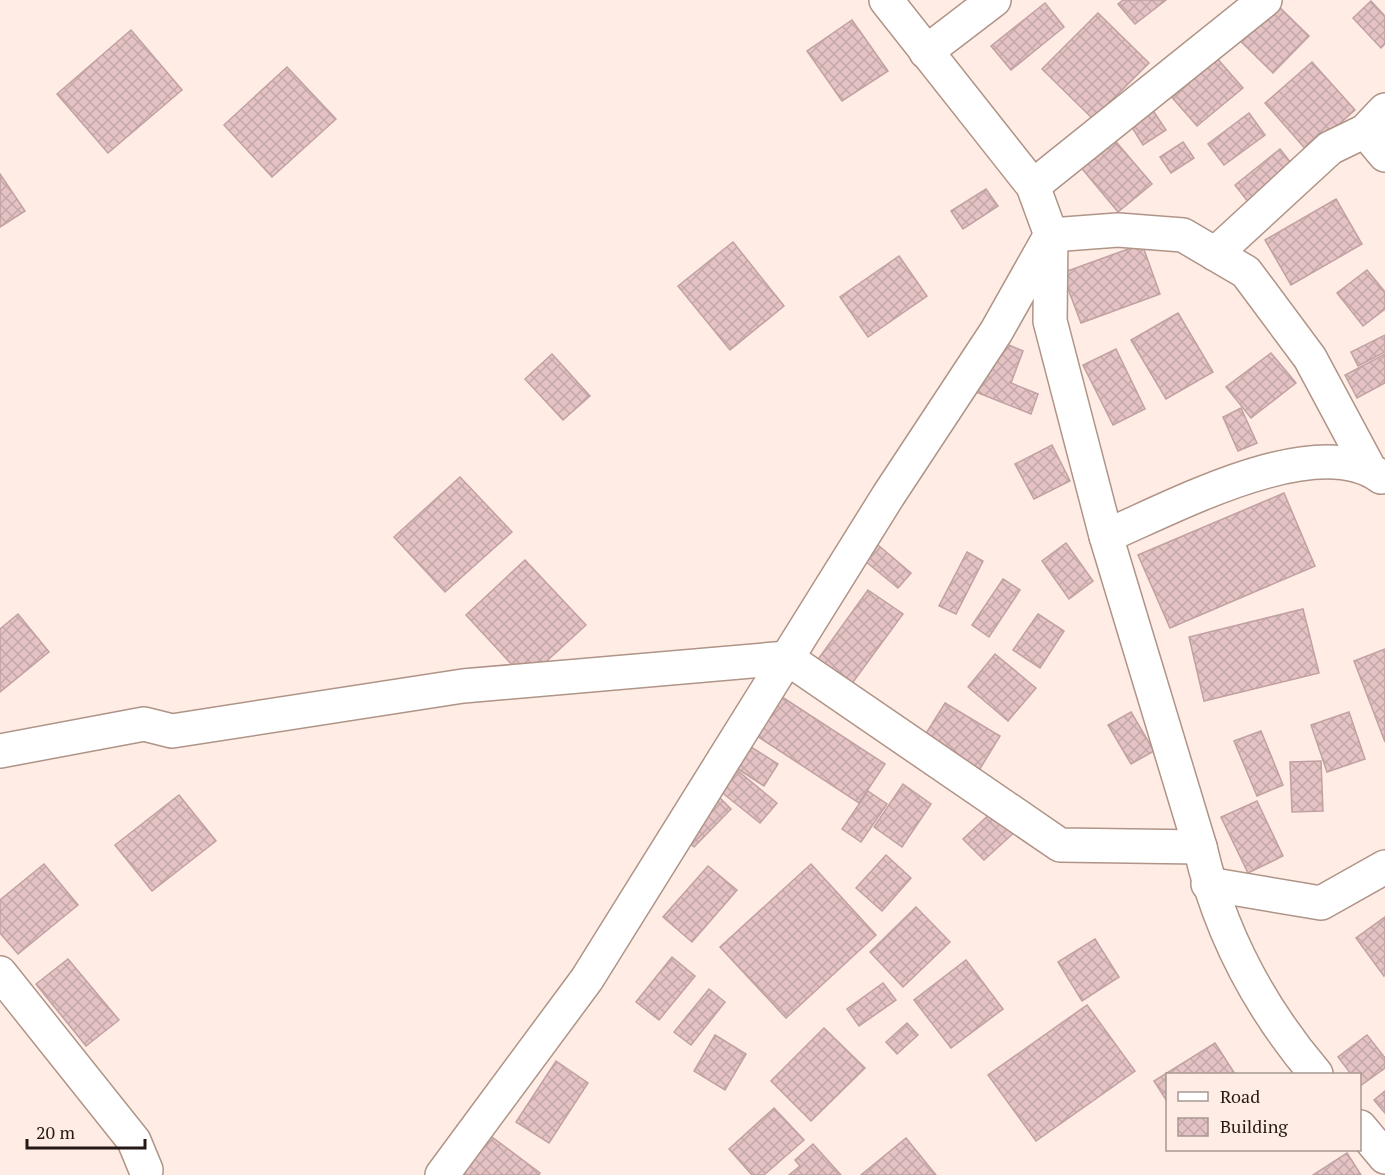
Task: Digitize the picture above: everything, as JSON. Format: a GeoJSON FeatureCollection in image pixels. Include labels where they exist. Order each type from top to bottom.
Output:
{"type":"FeatureCollection","features":[{"type":"Feature","properties":{"kind":"street"},"geometry":{"type":"LineString","coordinates":[[886,0],[1032,186],[1051,235],[1050,321],[1106,536],[1200,847],[1208,884],[1231,945],[1281,1033],[1315,1073]]}},
{"type":"Feature","properties":{"kind":"street"},"geometry":{"type":"LineString","coordinates":[[926,52],[994,0]]}},
{"type":"Feature","properties":{"kind":"street"},"geometry":{"type":"LineString","coordinates":[[1032,186],[1265,0]]}},
{"type":"Feature","properties":{"kind":"street"},"geometry":{"type":"LineString","coordinates":[[1215,254],[1330,148],[1378,132]]}},
{"type":"Feature","properties":{"kind":"street"},"geometry":{"type":"LineString","coordinates":[[1051,235],[1118,230],[1183,235],[1246,272],[1310,358],[1377,474]]}},
{"type":"Feature","properties":{"kind":"street"},"geometry":{"type":"LineString","coordinates":[[442,1175],[587,979],[888,496],[996,332],[1051,235]]}},
{"type":"Feature","properties":{"kind":"street"},"geometry":{"type":"LineString","coordinates":[[1106,536],[1259,471],[1330,460],[1377,474]]}},
{"type":"Feature","properties":{"kind":"street"},"geometry":{"type":"LineString","coordinates":[[0,751],[144,724],[172,731],[463,686],[787,658],[1060,845],[1200,847]]}},
{"type":"Feature","properties":{"kind":"street"},"geometry":{"type":"LineString","coordinates":[[1208,884],[1322,903],[1385,867]]}},
{"type":"Feature","properties":{"kind":"street"},"geometry":{"type":"LineString","coordinates":[[0,974],[134,1141],[146,1170]]}},
{"type":"Feature","properties":{"kind":"street"},"geometry":{"type":"LineString","coordinates":[[1361,1129],[1385,1157]]}},
{"type":"Feature","properties":{"kind":"building"},"geometry":{"type":"Polygon","coordinates":[[[1123,0],[1166,0],[1135,24],[1118,4],[1123,0]]]}},
{"type":"Feature","properties":{"kind":"building"},"geometry":{"type":"Polygon","coordinates":[[[1272,0],[1309,36],[1273,73],[1226,27],[1272,0]]]}},
{"type":"Feature","properties":{"kind":"building"},"geometry":{"type":"Polygon","coordinates":[[[1371,1],[1385,16],[1385,44],[1381,48],[1353,18],[1371,1]]]}},
{"type":"Feature","properties":{"kind":"building"},"geometry":{"type":"Polygon","coordinates":[[[1045,3],[1064,27],[1011,70],[991,46],[1045,3]]]}},
{"type":"Feature","properties":{"kind":"building"},"geometry":{"type":"Polygon","coordinates":[[[1098,13],[1149,63],[1093,119],[1042,69],[1098,13]]]}},
{"type":"Feature","properties":{"kind":"building"},"geometry":{"type":"Polygon","coordinates":[[[852,20],[888,71],[842,101],[807,51],[852,20]]]}},
{"type":"Feature","properties":{"kind":"building"},"geometry":{"type":"Polygon","coordinates":[[[131,30],[182,90],[108,153],[57,94],[131,30]]]}},
{"type":"Feature","properties":{"kind":"building"},"geometry":{"type":"Polygon","coordinates":[[[1208,48],[1243,88],[1197,126],[1162,86],[1208,48]]]}},
{"type":"Feature","properties":{"kind":"building"},"geometry":{"type":"Polygon","coordinates":[[[1312,62],[1355,110],[1308,152],[1265,103],[1312,62]]]}},
{"type":"Feature","properties":{"kind":"building"},"geometry":{"type":"Polygon","coordinates":[[[287,67],[336,119],[272,177],[224,125],[287,67]]]}},
{"type":"Feature","properties":{"kind":"building"},"geometry":{"type":"Polygon","coordinates":[[[1150,106],[1166,130],[1143,145],[1128,121],[1150,106]]]}},
{"type":"Feature","properties":{"kind":"building"},"geometry":{"type":"Polygon","coordinates":[[[1249,113],[1265,135],[1224,165],[1208,144],[1249,113]]]}},
{"type":"Feature","properties":{"kind":"building"},"geometry":{"type":"Polygon","coordinates":[[[1112,137],[1152,184],[1118,212],[1079,165],[1112,137]]]}},
{"type":"Feature","properties":{"kind":"building"},"geometry":{"type":"Polygon","coordinates":[[[1183,142],[1194,158],[1171,173],[1160,157],[1183,142]]]}},
{"type":"Feature","properties":{"kind":"building"},"geometry":{"type":"Polygon","coordinates":[[[1280,149],[1294,167],[1249,203],[1235,185],[1280,149]]]}},
{"type":"Feature","properties":{"kind":"building"},"geometry":{"type":"Polygon","coordinates":[[[0,174],[25,211],[0,227],[0,174]]]}},
{"type":"Feature","properties":{"kind":"building"},"geometry":{"type":"Polygon","coordinates":[[[986,189],[998,206],[963,229],[951,211],[986,189]]]}},
{"type":"Feature","properties":{"kind":"building"},"geometry":{"type":"Polygon","coordinates":[[[1336,199],[1362,244],[1291,285],[1265,240],[1336,199]]]}},
{"type":"Feature","properties":{"kind":"building"},"geometry":{"type":"Polygon","coordinates":[[[733,242],[784,306],[730,350],[678,286],[733,242]]]}},
{"type":"Feature","properties":{"kind":"building"},"geometry":{"type":"Polygon","coordinates":[[[1142,244],[1160,294],[1081,323],[1062,273],[1142,244]]]}},
{"type":"Feature","properties":{"kind":"building"},"geometry":{"type":"Polygon","coordinates":[[[899,256],[927,296],[868,337],[840,297],[899,256]]]}},
{"type":"Feature","properties":{"kind":"building"},"geometry":{"type":"Polygon","coordinates":[[[1367,270],[1385,292],[1385,309],[1363,326],[1337,293],[1367,270]]]}},
{"type":"Feature","properties":{"kind":"building"},"geometry":{"type":"Polygon","coordinates":[[[1178,313],[1213,372],[1166,399],[1131,340],[1178,313]]]}},
{"type":"Feature","properties":{"kind":"building"},"geometry":{"type":"Polygon","coordinates":[[[1385,335],[1385,352],[1358,366],[1351,352],[1385,335]]]}},
{"type":"Feature","properties":{"kind":"building"},"geometry":{"type":"Polygon","coordinates":[[[992,338],[1023,351],[1011,383],[1038,394],[1031,414],[971,390],[992,338]]]}},
{"type":"Feature","properties":{"kind":"building"},"geometry":{"type":"Polygon","coordinates":[[[1116,349],[1145,409],[1113,425],[1083,365],[1116,349]]]}},
{"type":"Feature","properties":{"kind":"building"},"geometry":{"type":"Polygon","coordinates":[[[1271,353],[1296,383],[1251,418],[1226,387],[1271,353]]]}},
{"type":"Feature","properties":{"kind":"building"},"geometry":{"type":"Polygon","coordinates":[[[552,354],[590,396],[563,420],[525,379],[552,354]]]}},
{"type":"Feature","properties":{"kind":"building"},"geometry":{"type":"Polygon","coordinates":[[[1385,354],[1385,383],[1357,398],[1345,375],[1385,354]]]}},
{"type":"Feature","properties":{"kind":"building"},"geometry":{"type":"Polygon","coordinates":[[[1241,408],[1257,443],[1238,451],[1223,417],[1241,408]]]}},
{"type":"Feature","properties":{"kind":"building"},"geometry":{"type":"Polygon","coordinates":[[[1052,445],[1070,481],[1034,499],[1015,464],[1052,445]]]}},
{"type":"Feature","properties":{"kind":"building"},"geometry":{"type":"Polygon","coordinates":[[[460,477],[512,532],[445,592],[394,537],[460,477]]]}},
{"type":"Feature","properties":{"kind":"building"},"geometry":{"type":"Polygon","coordinates":[[[1284,493],[1315,566],[1170,628],[1138,555],[1284,493]]]}},
{"type":"Feature","properties":{"kind":"building"},"geometry":{"type":"Polygon","coordinates":[[[1066,543],[1093,581],[1069,599],[1042,561],[1066,543]]]}},
{"type":"Feature","properties":{"kind":"building"},"geometry":{"type":"Polygon","coordinates":[[[878,545],[911,573],[898,588],[865,561],[878,545]]]}},
{"type":"Feature","properties":{"kind":"building"},"geometry":{"type":"Polygon","coordinates":[[[967,552],[983,561],[956,614],[939,606],[967,552]]]}},
{"type":"Feature","properties":{"kind":"building"},"geometry":{"type":"Polygon","coordinates":[[[525,560],[586,625],[526,680],[466,615],[525,560]]]}},
{"type":"Feature","properties":{"kind":"building"},"geometry":{"type":"Polygon","coordinates":[[[1003,579],[1020,590],[989,637],[972,625],[1003,579]]]}},
{"type":"Feature","properties":{"kind":"building"},"geometry":{"type":"Polygon","coordinates":[[[868,590],[903,614],[845,693],[811,669],[868,590]]]}},
{"type":"Feature","properties":{"kind":"building"},"geometry":{"type":"Polygon","coordinates":[[[1303,609],[1319,673],[1204,701],[1189,637],[1303,609]]]}},
{"type":"Feature","properties":{"kind":"building"},"geometry":{"type":"Polygon","coordinates":[[[18,614],[49,652],[0,692],[0,629],[18,614]]]}},
{"type":"Feature","properties":{"kind":"building"},"geometry":{"type":"Polygon","coordinates":[[[1038,614],[1064,631],[1040,668],[1013,650],[1038,614]]]}},
{"type":"Feature","properties":{"kind":"building"},"geometry":{"type":"Polygon","coordinates":[[[1385,649],[1385,742],[1354,661],[1385,649]]]}},
{"type":"Feature","properties":{"kind":"building"},"geometry":{"type":"Polygon","coordinates":[[[995,654],[1036,688],[1008,721],[968,687],[995,654]]]}},
{"type":"Feature","properties":{"kind":"building"},"geometry":{"type":"Polygon","coordinates":[[[779,695],[885,764],[859,803],[754,734],[779,695]]]}},
{"type":"Feature","properties":{"kind":"building"},"geometry":{"type":"Polygon","coordinates":[[[945,703],[1000,736],[970,785],[915,751],[945,703]]]}},
{"type":"Feature","properties":{"kind":"building"},"geometry":{"type":"Polygon","coordinates":[[[1131,712],[1154,751],[1131,764],[1108,725],[1131,712]]]}},
{"type":"Feature","properties":{"kind":"building"},"geometry":{"type":"Polygon","coordinates":[[[1349,712],[1365,759],[1327,772],[1311,725],[1349,712]]]}},
{"type":"Feature","properties":{"kind":"building"},"geometry":{"type":"Polygon","coordinates":[[[1261,731],[1283,785],[1257,796],[1234,741],[1261,731]]]}},
{"type":"Feature","properties":{"kind":"building"},"geometry":{"type":"Polygon","coordinates":[[[743,742],[778,764],[764,786],[729,763],[743,742]]]}},
{"type":"Feature","properties":{"kind":"building"},"geometry":{"type":"Polygon","coordinates":[[[1321,761],[1323,811],[1292,812],[1290,762],[1321,761]]]}},
{"type":"Feature","properties":{"kind":"building"},"geometry":{"type":"Polygon","coordinates":[[[732,766],[777,803],[760,823],[715,787],[732,766]]]}},
{"type":"Feature","properties":{"kind":"building"},"geometry":{"type":"Polygon","coordinates":[[[903,784],[931,804],[902,847],[874,827],[903,784]]]}},
{"type":"Feature","properties":{"kind":"building"},"geometry":{"type":"Polygon","coordinates":[[[868,791],[887,804],[861,842],[842,829],[868,791]]]}},
{"type":"Feature","properties":{"kind":"building"},"geometry":{"type":"Polygon","coordinates":[[[179,795],[216,841],[152,891],[115,845],[179,795]]]}},
{"type":"Feature","properties":{"kind":"building"},"geometry":{"type":"Polygon","coordinates":[[[720,798],[731,809],[694,847],[683,837],[720,798]]]}},
{"type":"Feature","properties":{"kind":"building"},"geometry":{"type":"Polygon","coordinates":[[[1257,801],[1283,856],[1248,873],[1221,817],[1257,801]]]}},
{"type":"Feature","properties":{"kind":"building"},"geometry":{"type":"Polygon","coordinates":[[[996,808],[1017,830],[984,860],[963,839],[996,808]]]}},
{"type":"Feature","properties":{"kind":"building"},"geometry":{"type":"Polygon","coordinates":[[[886,855],[911,878],[882,911],[856,888],[886,855]]]}},
{"type":"Feature","properties":{"kind":"building"},"geometry":{"type":"Polygon","coordinates":[[[44,864],[78,905],[18,954],[0,933],[0,900],[44,864]]]}},
{"type":"Feature","properties":{"kind":"building"},"geometry":{"type":"Polygon","coordinates":[[[811,864],[876,935],[786,1018],[720,947],[811,864]]]}},
{"type":"Feature","properties":{"kind":"building"},"geometry":{"type":"Polygon","coordinates":[[[708,866],[737,890],[692,942],[663,917],[708,866]]]}},
{"type":"Feature","properties":{"kind":"building"},"geometry":{"type":"Polygon","coordinates":[[[916,907],[950,942],[903,987],[870,952],[916,907]]]}},
{"type":"Feature","properties":{"kind":"building"},"geometry":{"type":"Polygon","coordinates":[[[1385,917],[1385,975],[1384,976],[1356,938],[1385,917]]]}},
{"type":"Feature","properties":{"kind":"building"},"geometry":{"type":"Polygon","coordinates":[[[1095,939],[1119,977],[1082,1001],[1058,962],[1095,939]]]}},
{"type":"Feature","properties":{"kind":"building"},"geometry":{"type":"Polygon","coordinates":[[[672,957],[695,976],[659,1020],[636,1002],[672,957]]]}},
{"type":"Feature","properties":{"kind":"building"},"geometry":{"type":"Polygon","coordinates":[[[68,959],[119,1020],[86,1046],[36,984],[68,959]]]}},
{"type":"Feature","properties":{"kind":"building"},"geometry":{"type":"Polygon","coordinates":[[[966,960],[1003,1009],[951,1048],[914,1000],[966,960]]]}},
{"type":"Feature","properties":{"kind":"building"},"geometry":{"type":"Polygon","coordinates":[[[883,983],[896,1000],[859,1026],[847,1009],[883,983]]]}},
{"type":"Feature","properties":{"kind":"building"},"geometry":{"type":"Polygon","coordinates":[[[709,989],[725,1002],[691,1045],[674,1032],[709,989]]]}},
{"type":"Feature","properties":{"kind":"building"},"geometry":{"type":"Polygon","coordinates":[[[1087,1005],[1135,1071],[1036,1141],[988,1075],[1087,1005]]]}},
{"type":"Feature","properties":{"kind":"building"},"geometry":{"type":"Polygon","coordinates":[[[907,1023],[918,1035],[897,1054],[886,1042],[907,1023]]]}},
{"type":"Feature","properties":{"kind":"building"},"geometry":{"type":"Polygon","coordinates":[[[824,1028],[865,1068],[811,1121],[771,1081],[824,1028]]]}},
{"type":"Feature","properties":{"kind":"building"},"geometry":{"type":"Polygon","coordinates":[[[715,1035],[746,1054],[725,1090],[694,1071],[715,1035]]]}},
{"type":"Feature","properties":{"kind":"building"},"geometry":{"type":"Polygon","coordinates":[[[1367,1035],[1385,1058],[1385,1068],[1361,1085],[1361,1073],[1350,1073],[1338,1057],[1367,1035]]]}},
{"type":"Feature","properties":{"kind":"building"},"geometry":{"type":"Polygon","coordinates":[[[1215,1043],[1234,1073],[1167,1073],[1215,1043]]]}},
{"type":"Feature","properties":{"kind":"building"},"geometry":{"type":"Polygon","coordinates":[[[556,1061],[588,1083],[549,1143],[516,1122],[556,1061]]]}},
{"type":"Feature","properties":{"kind":"building"},"geometry":{"type":"Polygon","coordinates":[[[1166,1074],[1166,1100],[1154,1081],[1166,1074]]]}},
{"type":"Feature","properties":{"kind":"building"},"geometry":{"type":"Polygon","coordinates":[[[1385,1091],[1385,1113],[1374,1100],[1385,1091]]]}},
{"type":"Feature","properties":{"kind":"building"},"geometry":{"type":"Polygon","coordinates":[[[774,1108],[804,1140],[764,1175],[752,1175],[729,1149],[774,1108]]]}},
{"type":"Feature","properties":{"kind":"building"},"geometry":{"type":"Polygon","coordinates":[[[488,1134],[540,1173],[539,1175],[461,1175],[488,1134]]]}},
{"type":"Feature","properties":{"kind":"building"},"geometry":{"type":"Polygon","coordinates":[[[906,1138],[936,1175],[861,1175],[906,1138]]]}},
{"type":"Feature","properties":{"kind":"building"},"geometry":{"type":"Polygon","coordinates":[[[813,1144],[841,1175],[789,1175],[800,1166],[795,1160],[813,1144]]]}},
{"type":"Feature","properties":{"kind":"building"},"geometry":{"type":"Polygon","coordinates":[[[1347,1153],[1361,1175],[1313,1175],[1347,1153]]]}}]}
